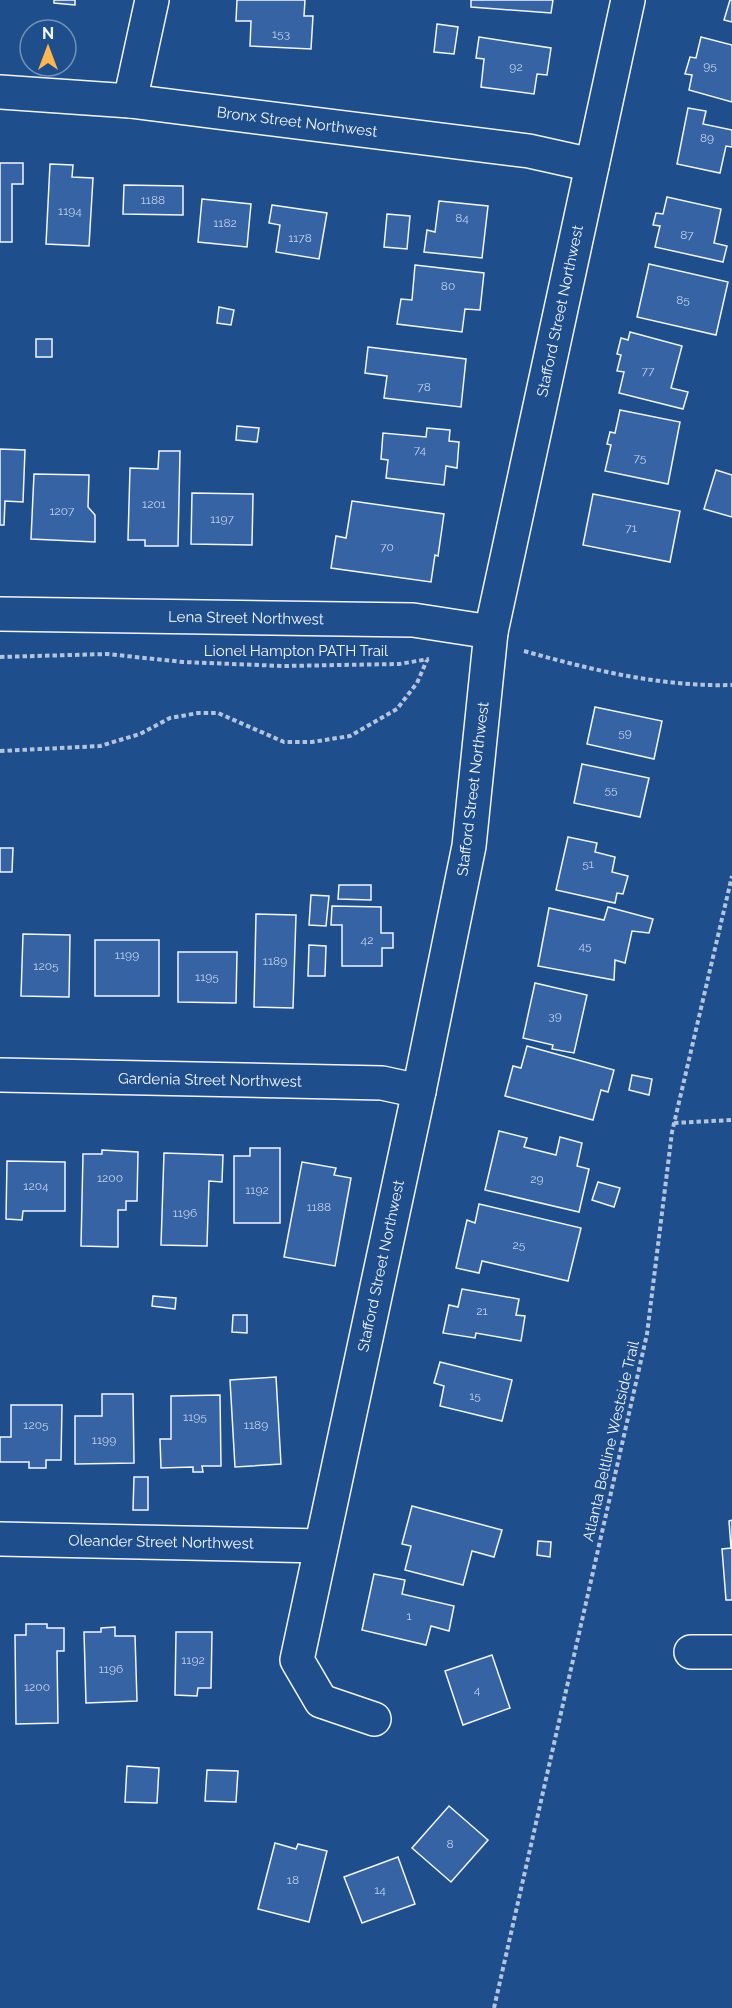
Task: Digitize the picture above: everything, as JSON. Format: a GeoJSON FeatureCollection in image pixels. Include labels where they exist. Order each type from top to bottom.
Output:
{"type":"FeatureCollection","features":[{"type":"Feature","properties":{"kind":"street"},"geometry":{"type":"LineString","coordinates":[[130,101],[152,0]]}},
{"type":"Feature","properties":{"kind":"street","name":"Stafford Street Northwest"},"geometry":{"type":"LineString","coordinates":[[374,1719],[321,1701],[297,1660],[469,846],[490,643],[628,0]]}},
{"type":"Feature","properties":{"kind":"street","name":"Bronx Street Northwest"},"geometry":{"type":"LineString","coordinates":[[0,92],[130,101],[529,151],[592,165]]}},
{"type":"Feature","properties":{"kind":"street","name":"Lena Street Northwest"},"geometry":{"type":"LineString","coordinates":[[0,614],[413,620],[490,643]]}},
{"type":"Feature","properties":{"kind":"street","name":"Gardenia Street Northwest"},"geometry":{"type":"LineString","coordinates":[[0,1076],[382,1083],[419,1091]]}},
{"type":"Feature","properties":{"kind":"street","name":"Oleander Street Northwest"},"geometry":{"type":"LineString","coordinates":[[0,1539],[321,1546]]}},
{"type":"Feature","properties":{"kind":"street"},"geometry":{"type":"LineString","coordinates":[[692,1652],[732,1652]]}},
{"type":"Feature","properties":{"kind":"path"},"geometry":{"type":"LineString","coordinates":[[490,643],[597,672],[699,686],[732,685]]}},
{"type":"Feature","properties":{"kind":"path","name":"Lionel Hampton PATH Trail"},"geometry":{"type":"LineString","coordinates":[[0,657],[107,654],[183,662],[283,666],[399,664],[433,659]]}},
{"type":"Feature","properties":{"kind":"path"},"geometry":{"type":"LineString","coordinates":[[0,751],[100,746],[140,734],[170,718],[198,713],[218,713],[284,742],[312,742],[350,736],[397,709],[417,683],[427,660]]}},
{"type":"Feature","properties":{"kind":"path","name":"Atlanta Beltline Westside Trail"},"geometry":{"type":"LineString","coordinates":[[494,2008],[647,1334],[674,1123],[732,876]]}},
{"type":"Feature","properties":{"kind":"path"},"geometry":{"type":"LineString","coordinates":[[674,1123],[732,1120]]}},
{"type":"Feature","properties":{"kind":"building"},"geometry":{"type":"Polygon","coordinates":[[[54,0],[75,0],[75,5],[54,3],[54,0]]]}},
{"type":"Feature","properties":{"kind":"building"},"geometry":{"type":"Polygon","coordinates":[[[237,0],[305,0],[304,16],[313,16],[311,49],[250,46],[251,21],[236,21],[237,0]]]}},
{"type":"Feature","properties":{"kind":"building"},"geometry":{"type":"Polygon","coordinates":[[[471,0],[553,0],[551,13],[471,7],[471,0]]]}},
{"type":"Feature","properties":{"kind":"building"},"geometry":{"type":"Polygon","coordinates":[[[730,0],[732,0],[732,22],[724,20],[730,0]]]}},
{"type":"Feature","properties":{"kind":"building"},"geometry":{"type":"Polygon","coordinates":[[[437,24],[458,27],[454,54],[434,52],[437,24]]]}},
{"type":"Feature","properties":{"kind":"building"},"geometry":{"type":"Polygon","coordinates":[[[479,37],[551,48],[547,75],[537,74],[534,94],[481,87],[484,59],[476,58],[479,37]]]}},
{"type":"Feature","properties":{"kind":"building"},"geometry":{"type":"Polygon","coordinates":[[[701,37],[732,45],[732,102],[689,90],[692,75],[685,74],[690,57],[696,58],[701,37]]]}},
{"type":"Feature","properties":{"kind":"building"},"geometry":{"type":"Polygon","coordinates":[[[688,108],[706,111],[703,124],[732,130],[732,147],[726,146],[720,173],[677,164],[688,108]]]}},
{"type":"Feature","properties":{"kind":"building"},"geometry":{"type":"Polygon","coordinates":[[[0,163],[23,163],[23,184],[12,184],[12,242],[0,242],[0,163]]]}},
{"type":"Feature","properties":{"kind":"building"},"geometry":{"type":"Polygon","coordinates":[[[50,164],[73,165],[72,177],[93,178],[89,246],[46,244],[50,164]]]}},
{"type":"Feature","properties":{"kind":"building"},"geometry":{"type":"Polygon","coordinates":[[[124,185],[183,186],[183,215],[123,214],[124,185]]]}},
{"type":"Feature","properties":{"kind":"building"},"geometry":{"type":"Polygon","coordinates":[[[667,197],[721,209],[714,243],[727,246],[723,262],[655,247],[660,226],[653,225],[656,213],[663,214],[667,197]]]}},
{"type":"Feature","properties":{"kind":"building"},"geometry":{"type":"Polygon","coordinates":[[[202,199],[251,204],[247,247],[198,242],[202,199]]]}},
{"type":"Feature","properties":{"kind":"building"},"geometry":{"type":"Polygon","coordinates":[[[439,201],[488,206],[482,258],[424,252],[427,230],[435,232],[439,201]]]}},
{"type":"Feature","properties":{"kind":"building"},"geometry":{"type":"Polygon","coordinates":[[[272,205],[327,213],[319,259],[276,252],[280,225],[269,223],[272,205]]]}},
{"type":"Feature","properties":{"kind":"building"},"geometry":{"type":"Polygon","coordinates":[[[387,214],[410,216],[407,249],[384,247],[387,214]]]}},
{"type":"Feature","properties":{"kind":"building"},"geometry":{"type":"Polygon","coordinates":[[[649,264],[728,282],[716,335],[637,317],[649,264]]]}},
{"type":"Feature","properties":{"kind":"building"},"geometry":{"type":"Polygon","coordinates":[[[415,265],[484,273],[480,310],[465,309],[462,332],[397,324],[401,299],[412,300],[415,265]]]}},
{"type":"Feature","properties":{"kind":"building"},"geometry":{"type":"Polygon","coordinates":[[[219,307],[234,310],[231,325],[217,323],[219,307]]]}},
{"type":"Feature","properties":{"kind":"building"},"geometry":{"type":"Polygon","coordinates":[[[630,332],[682,346],[671,388],[688,392],[683,409],[619,393],[624,372],[617,371],[621,355],[617,354],[621,338],[628,340],[630,332]]]}},
{"type":"Feature","properties":{"kind":"building"},"geometry":{"type":"Polygon","coordinates":[[[36,339],[52,339],[52,357],[36,357],[36,339]]]}},
{"type":"Feature","properties":{"kind":"building"},"geometry":{"type":"Polygon","coordinates":[[[368,347],[466,359],[461,407],[384,398],[387,376],[365,373],[368,347]]]}},
{"type":"Feature","properties":{"kind":"building"},"geometry":{"type":"Polygon","coordinates":[[[620,410],[680,422],[668,484],[605,471],[611,445],[607,444],[610,432],[615,433],[620,410]]]}},
{"type":"Feature","properties":{"kind":"building"},"geometry":{"type":"Polygon","coordinates":[[[237,426],[259,428],[257,442],[236,440],[237,426]]]}},
{"type":"Feature","properties":{"kind":"building"},"geometry":{"type":"Polygon","coordinates":[[[427,428],[450,430],[449,441],[459,442],[457,468],[446,466],[444,485],[386,478],[388,460],[381,459],[383,433],[426,437],[427,428]]]}},
{"type":"Feature","properties":{"kind":"building"},"geometry":{"type":"Polygon","coordinates":[[[0,449],[25,450],[23,502],[5,501],[4,525],[0,525],[0,449]]]}},
{"type":"Feature","properties":{"kind":"building"},"geometry":{"type":"Polygon","coordinates":[[[159,451],[180,451],[178,546],[145,546],[145,540],[128,540],[130,468],[158,469],[159,451]]]}},
{"type":"Feature","properties":{"kind":"building"},"geometry":{"type":"Polygon","coordinates":[[[716,470],[732,475],[732,517],[704,509],[716,470]]]}},
{"type":"Feature","properties":{"kind":"building"},"geometry":{"type":"Polygon","coordinates":[[[34,474],[89,475],[88,507],[95,515],[95,542],[31,539],[34,474]]]}},
{"type":"Feature","properties":{"kind":"building"},"geometry":{"type":"Polygon","coordinates":[[[192,493],[253,494],[252,545],[191,544],[192,493]]]}},
{"type":"Feature","properties":{"kind":"building"},"geometry":{"type":"Polygon","coordinates":[[[593,494],[680,511],[670,562],[583,545],[593,494]]]}},
{"type":"Feature","properties":{"kind":"building"},"geometry":{"type":"Polygon","coordinates":[[[352,501],[444,514],[438,556],[435,555],[431,582],[331,568],[336,536],[346,538],[352,501]]]}},
{"type":"Feature","properties":{"kind":"building"},"geometry":{"type":"Polygon","coordinates":[[[595,707],[662,721],[654,759],[587,744],[595,707]]]}},
{"type":"Feature","properties":{"kind":"building"},"geometry":{"type":"Polygon","coordinates":[[[582,764],[649,778],[640,817],[574,803],[582,764]]]}},
{"type":"Feature","properties":{"kind":"building"},"geometry":{"type":"Polygon","coordinates":[[[568,837],[597,843],[595,852],[615,857],[612,872],[628,876],[623,894],[617,893],[615,903],[556,890],[568,837]]]}},
{"type":"Feature","properties":{"kind":"building"},"geometry":{"type":"Polygon","coordinates":[[[0,848],[13,848],[12,872],[0,872],[0,848]]]}},
{"type":"Feature","properties":{"kind":"building"},"geometry":{"type":"Polygon","coordinates":[[[339,885],[371,885],[371,900],[338,899],[339,885]]]}},
{"type":"Feature","properties":{"kind":"building"},"geometry":{"type":"Polygon","coordinates":[[[311,895],[329,896],[326,926],[309,925],[311,895]]]}},
{"type":"Feature","properties":{"kind":"building"},"geometry":{"type":"Polygon","coordinates":[[[332,906],[381,907],[381,933],[393,933],[393,948],[382,948],[382,966],[342,966],[342,925],[331,925],[332,906]]]}},
{"type":"Feature","properties":{"kind":"building"},"geometry":{"type":"Polygon","coordinates":[[[608,907],[653,919],[649,933],[632,931],[625,963],[615,960],[614,980],[538,966],[549,908],[604,920],[608,907]]]}},
{"type":"Feature","properties":{"kind":"building"},"geometry":{"type":"Polygon","coordinates":[[[256,914],[296,915],[293,1008],[254,1007],[256,914]]]}},
{"type":"Feature","properties":{"kind":"building"},"geometry":{"type":"Polygon","coordinates":[[[23,934],[70,935],[69,997],[21,996],[23,934]]]}},
{"type":"Feature","properties":{"kind":"building"},"geometry":{"type":"Polygon","coordinates":[[[95,940],[159,940],[159,996],[95,996],[95,940]]]}},
{"type":"Feature","properties":{"kind":"building"},"geometry":{"type":"Polygon","coordinates":[[[309,945],[326,946],[325,976],[308,976],[309,945]]]}},
{"type":"Feature","properties":{"kind":"building"},"geometry":{"type":"Polygon","coordinates":[[[178,952],[237,952],[236,1003],[178,1002],[178,952]]]}},
{"type":"Feature","properties":{"kind":"building"},"geometry":{"type":"Polygon","coordinates":[[[535,983],[587,995],[574,1053],[552,1049],[553,1045],[523,1038],[535,983]]]}},
{"type":"Feature","properties":{"kind":"building"},"geometry":{"type":"Polygon","coordinates":[[[527,1046],[614,1070],[608,1092],[601,1090],[593,1120],[505,1096],[513,1066],[521,1068],[527,1046]]]}},
{"type":"Feature","properties":{"kind":"building"},"geometry":{"type":"Polygon","coordinates":[[[632,1075],[652,1079],[649,1095],[629,1090],[632,1075]]]}},
{"type":"Feature","properties":{"kind":"building"},"geometry":{"type":"Polygon","coordinates":[[[499,1131],[527,1138],[524,1147],[556,1155],[560,1137],[582,1143],[577,1166],[589,1169],[579,1212],[485,1190],[499,1131]]]}},
{"type":"Feature","properties":{"kind":"building"},"geometry":{"type":"Polygon","coordinates":[[[250,1148],[280,1148],[280,1223],[234,1223],[234,1156],[250,1156],[250,1148]]]}},
{"type":"Feature","properties":{"kind":"building"},"geometry":{"type":"Polygon","coordinates":[[[102,1150],[138,1152],[137,1201],[126,1201],[126,1210],[118,1210],[118,1247],[81,1246],[83,1154],[102,1154],[102,1150]]]}},
{"type":"Feature","properties":{"kind":"building"},"geometry":{"type":"Polygon","coordinates":[[[164,1153],[223,1155],[222,1182],[209,1181],[207,1246],[161,1245],[164,1153]]]}},
{"type":"Feature","properties":{"kind":"building"},"geometry":{"type":"Polygon","coordinates":[[[7,1161],[65,1162],[65,1211],[23,1211],[22,1220],[6,1219],[7,1161]]]}},
{"type":"Feature","properties":{"kind":"building"},"geometry":{"type":"Polygon","coordinates":[[[302,1162],[336,1168],[334,1175],[351,1178],[335,1266],[284,1257],[302,1162]]]}},
{"type":"Feature","properties":{"kind":"building"},"geometry":{"type":"Polygon","coordinates":[[[598,1182],[620,1188],[614,1207],[592,1200],[598,1182]]]}},
{"type":"Feature","properties":{"kind":"building"},"geometry":{"type":"Polygon","coordinates":[[[479,1204],[581,1228],[568,1281],[482,1261],[479,1273],[456,1268],[467,1220],[475,1223],[479,1204]]]}},
{"type":"Feature","properties":{"kind":"building"},"geometry":{"type":"Polygon","coordinates":[[[462,1289],[519,1299],[516,1315],[525,1316],[521,1341],[476,1333],[475,1338],[443,1333],[449,1305],[458,1307],[462,1289]]]}},
{"type":"Feature","properties":{"kind":"building"},"geometry":{"type":"Polygon","coordinates":[[[153,1296],[176,1298],[175,1309],[152,1306],[153,1296]]]}},
{"type":"Feature","properties":{"kind":"building"},"geometry":{"type":"Polygon","coordinates":[[[233,1315],[247,1315],[247,1333],[232,1332],[233,1315]]]}},
{"type":"Feature","properties":{"kind":"building"},"geometry":{"type":"Polygon","coordinates":[[[440,1362],[512,1380],[502,1421],[440,1406],[444,1386],[434,1383],[440,1362]]]}},
{"type":"Feature","properties":{"kind":"building"},"geometry":{"type":"Polygon","coordinates":[[[276,1377],[281,1464],[235,1467],[230,1380],[276,1377]]]}},
{"type":"Feature","properties":{"kind":"building"},"geometry":{"type":"Polygon","coordinates":[[[102,1394],[133,1394],[134,1463],[75,1464],[75,1416],[102,1416],[102,1394]]]}},
{"type":"Feature","properties":{"kind":"building"},"geometry":{"type":"Polygon","coordinates":[[[220,1395],[221,1466],[202,1466],[203,1472],[193,1472],[193,1467],[161,1468],[160,1439],[171,1439],[171,1396],[220,1395]]]}},
{"type":"Feature","properties":{"kind":"building"},"geometry":{"type":"Polygon","coordinates":[[[11,1405],[62,1405],[61,1460],[46,1460],[46,1468],[29,1468],[29,1462],[0,1462],[0,1437],[11,1437],[11,1405]]]}},
{"type":"Feature","properties":{"kind":"building"},"geometry":{"type":"Polygon","coordinates":[[[134,1477],[148,1477],[148,1510],[133,1510],[134,1477]]]}},
{"type":"Feature","properties":{"kind":"building"},"geometry":{"type":"Polygon","coordinates":[[[412,1506],[502,1530],[494,1557],[472,1551],[463,1585],[405,1570],[411,1546],[402,1544],[412,1506]]]}},
{"type":"Feature","properties":{"kind":"building"},"geometry":{"type":"Polygon","coordinates":[[[732,1520],[732,1600],[726,1600],[722,1549],[731,1548],[729,1521],[732,1520]]]}},
{"type":"Feature","properties":{"kind":"building"},"geometry":{"type":"Polygon","coordinates":[[[538,1541],[551,1542],[550,1557],[537,1555],[538,1541]]]}},
{"type":"Feature","properties":{"kind":"building"},"geometry":{"type":"Polygon","coordinates":[[[374,1574],[405,1580],[402,1594],[454,1606],[449,1631],[431,1626],[426,1645],[362,1630],[374,1574]]]}},
{"type":"Feature","properties":{"kind":"building"},"geometry":{"type":"Polygon","coordinates":[[[26,1624],[47,1624],[47,1628],[64,1628],[64,1651],[57,1651],[58,1723],[16,1724],[15,1635],[26,1635],[26,1624]]]}},
{"type":"Feature","properties":{"kind":"building"},"geometry":{"type":"Polygon","coordinates":[[[115,1627],[115,1636],[135,1636],[137,1701],[86,1703],[84,1632],[101,1632],[101,1628],[115,1627]]]}},
{"type":"Feature","properties":{"kind":"building"},"geometry":{"type":"Polygon","coordinates":[[[176,1632],[212,1632],[211,1688],[198,1688],[197,1696],[175,1695],[176,1632]]]}},
{"type":"Feature","properties":{"kind":"building"},"geometry":{"type":"Polygon","coordinates":[[[492,1655],[510,1708],[463,1725],[445,1671],[492,1655]]]}},
{"type":"Feature","properties":{"kind":"building"},"geometry":{"type":"Polygon","coordinates":[[[127,1766],[159,1768],[157,1803],[125,1802],[127,1766]]]}},
{"type":"Feature","properties":{"kind":"building"},"geometry":{"type":"Polygon","coordinates":[[[207,1770],[238,1771],[236,1802],[205,1801],[207,1770]]]}},
{"type":"Feature","properties":{"kind":"building"},"geometry":{"type":"Polygon","coordinates":[[[449,1806],[488,1840],[451,1882],[412,1848],[449,1806]]]}},
{"type":"Feature","properties":{"kind":"building"},"geometry":{"type":"Polygon","coordinates":[[[275,1843],[296,1849],[298,1844],[327,1851],[309,1922],[258,1909],[275,1843]]]}},
{"type":"Feature","properties":{"kind":"building"},"geometry":{"type":"Polygon","coordinates":[[[398,1857],[415,1904],[362,1923],[344,1877],[398,1857]]]}}]}
